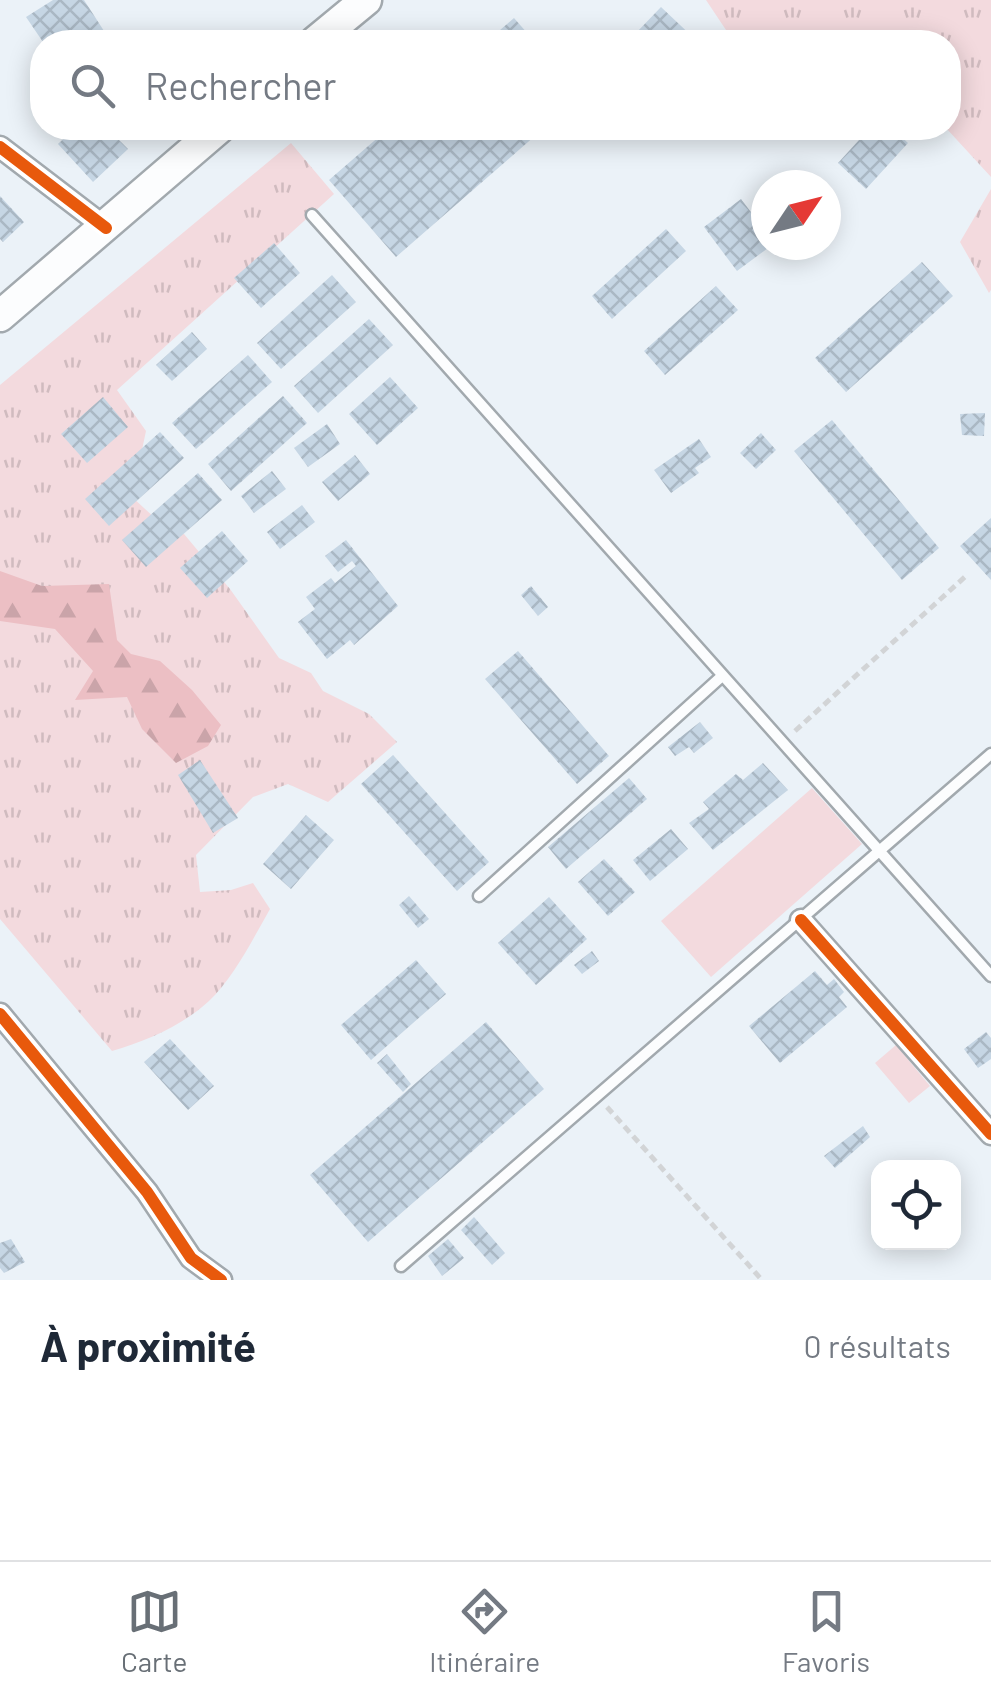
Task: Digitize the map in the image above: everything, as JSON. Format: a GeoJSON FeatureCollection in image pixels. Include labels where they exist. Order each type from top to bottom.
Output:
{"type":"FeatureCollection","features":[{"type":"Feature","properties":{"kind":"main road"},"geometry":{"type":"LineString","coordinates":[[330,30],[366,0]]}},
{"type":"Feature","properties":{"kind":"main road"},"geometry":{"type":"LineString","coordinates":[[0,316],[205,140]]}},
{"type":"Feature","properties":{"kind":"street"},"geometry":{"type":"LineString","coordinates":[[0,147],[106,228]]}},
{"type":"Feature","properties":{"kind":"street"},"geometry":{"type":"LineString","coordinates":[[801,920],[991,1134]]}},
{"type":"Feature","properties":{"kind":"street"},"geometry":{"type":"LineString","coordinates":[[0,1014],[147,1192],[191,1258],[220,1280]]}},
{"type":"Feature","properties":{"kind":"lane"},"geometry":{"type":"LineString","coordinates":[[312,215],[991,976]]}},
{"type":"Feature","properties":{"kind":"lane"},"geometry":{"type":"LineString","coordinates":[[480,896],[722,676]]}},
{"type":"Feature","properties":{"kind":"lane"},"geometry":{"type":"LineString","coordinates":[[401,1266],[991,754]]}},
{"type":"Feature","properties":{"kind":"path"},"geometry":{"type":"LineString","coordinates":[[782,743],[968,576]]}},
{"type":"Feature","properties":{"kind":"path"},"geometry":{"type":"LineString","coordinates":[[597,1096],[762,1280]]}},
{"type":"Feature","properties":{"kind":"green space"},"geometry":{"type":"Polygon","coordinates":[[[706,0],[991,0],[991,177],[957,140],[961,140],[961,30],[726,30],[706,0]]]}},
{"type":"Feature","properties":{"kind":"green space"},"geometry":{"type":"Polygon","coordinates":[[[291,143],[334,194],[117,390],[146,431],[132,497],[168,530],[184,534],[230,589],[279,658],[311,673],[323,691],[369,714],[397,742],[328,802],[288,784],[253,797],[196,855],[200,892],[231,890],[253,883],[270,909],[235,970],[209,1001],[163,1032],[112,1051],[0,919],[0,385],[291,143]]]}},
{"type":"Feature","properties":{"kind":"green space"},"geometry":{"type":"Polygon","coordinates":[[[991,189],[991,290],[989,293],[960,242],[991,189]]]}},
{"type":"Feature","properties":{"kind":"green space"},"geometry":{"type":"Polygon","coordinates":[[[0,571],[42,586],[109,584],[117,640],[131,654],[160,661],[192,690],[221,725],[208,746],[176,763],[142,729],[127,697],[75,700],[93,671],[55,629],[0,621],[0,571]]]}},
{"type":"Feature","properties":{"kind":"green space"},"geometry":{"type":"Polygon","coordinates":[[[812,788],[862,844],[711,977],[661,921],[812,788]]]}},
{"type":"Feature","properties":{"kind":"green space"},"geometry":{"type":"Polygon","coordinates":[[[896,1045],[930,1086],[909,1103],[875,1063],[896,1045]]]}},
{"type":"Feature","properties":{"kind":"building"},"geometry":{"type":"Polygon","coordinates":[[[53,0],[84,0],[103,30],[35,30],[26,17],[53,0]]]}},
{"type":"Feature","properties":{"kind":"building"},"geometry":{"type":"Polygon","coordinates":[[[661,7],[685,30],[639,30],[661,7]]]}},
{"type":"Feature","properties":{"kind":"building"},"geometry":{"type":"Polygon","coordinates":[[[514,18],[524,30],[500,30],[514,18]]]}},
{"type":"Feature","properties":{"kind":"building"},"geometry":{"type":"Polygon","coordinates":[[[62,140],[119,140],[128,149],[93,182],[58,144],[62,140]]]}},
{"type":"Feature","properties":{"kind":"building"},"geometry":{"type":"Polygon","coordinates":[[[375,140],[530,140],[396,257],[329,180],[375,140]]]}},
{"type":"Feature","properties":{"kind":"building"},"geometry":{"type":"Polygon","coordinates":[[[859,140],[908,143],[866,189],[838,163],[859,140]]]}},
{"type":"Feature","properties":{"kind":"building"},"geometry":{"type":"Polygon","coordinates":[[[0,196],[24,222],[3,242],[0,239],[0,196]]]}},
{"type":"Feature","properties":{"kind":"building"},"geometry":{"type":"Polygon","coordinates":[[[741,199],[751,212],[752,260],[737,271],[704,227],[741,199]]]}},
{"type":"Feature","properties":{"kind":"building"},"geometry":{"type":"Polygon","coordinates":[[[666,229],[686,251],[612,319],[592,296],[666,229]]]}},
{"type":"Feature","properties":{"kind":"building"},"geometry":{"type":"Polygon","coordinates":[[[274,243],[300,273],[261,308],[234,278],[274,243]]]}},
{"type":"Feature","properties":{"kind":"building"},"geometry":{"type":"Polygon","coordinates":[[[922,262],[953,296],[846,392],[815,358],[922,262]]]}},
{"type":"Feature","properties":{"kind":"building"},"geometry":{"type":"Polygon","coordinates":[[[332,275],[356,302],[281,369],[257,343],[332,275]]]}},
{"type":"Feature","properties":{"kind":"building"},"geometry":{"type":"Polygon","coordinates":[[[716,286],[738,310],[665,375],[644,351],[716,286]]]}},
{"type":"Feature","properties":{"kind":"building"},"geometry":{"type":"Polygon","coordinates":[[[369,319],[393,345],[318,413],[294,386],[369,319]]]}},
{"type":"Feature","properties":{"kind":"building"},"geometry":{"type":"Polygon","coordinates":[[[192,332],[207,349],[172,381],[156,365],[192,332]]]}},
{"type":"Feature","properties":{"kind":"building"},"geometry":{"type":"Polygon","coordinates":[[[248,355],[272,382],[196,449],[172,423],[248,355]]]}},
{"type":"Feature","properties":{"kind":"building"},"geometry":{"type":"Polygon","coordinates":[[[390,377],[418,408],[377,445],[349,414],[390,377]]]}},
{"type":"Feature","properties":{"kind":"building"},"geometry":{"type":"Polygon","coordinates":[[[283,396],[307,423],[231,491],[208,464],[283,396]]]}},
{"type":"Feature","properties":{"kind":"building"},"geometry":{"type":"Polygon","coordinates":[[[103,397],[128,427],[87,463],[61,434],[103,397]]]}},
{"type":"Feature","properties":{"kind":"building"},"geometry":{"type":"Polygon","coordinates":[[[985,413],[984,436],[962,435],[960,414],[985,413]]]}},
{"type":"Feature","properties":{"kind":"building"},"geometry":{"type":"Polygon","coordinates":[[[832,420],[939,548],[902,580],[794,451],[832,420]]]}},
{"type":"Feature","properties":{"kind":"building"},"geometry":{"type":"Polygon","coordinates":[[[327,424],[340,444],[308,467],[294,448],[327,424]]]}},
{"type":"Feature","properties":{"kind":"building"},"geometry":{"type":"Polygon","coordinates":[[[160,432],[184,458],[109,526],[85,499],[160,432]]]}},
{"type":"Feature","properties":{"kind":"building"},"geometry":{"type":"Polygon","coordinates":[[[761,433],[776,450],[756,469],[740,453],[761,433]]]}},
{"type":"Feature","properties":{"kind":"building"},"geometry":{"type":"Polygon","coordinates":[[[699,439],[711,457],[695,468],[699,473],[671,493],[654,470],[699,439]]]}},
{"type":"Feature","properties":{"kind":"building"},"geometry":{"type":"Polygon","coordinates":[[[355,455],[370,474],[338,501],[322,482],[355,455]]]}},
{"type":"Feature","properties":{"kind":"building"},"geometry":{"type":"Polygon","coordinates":[[[272,471],[286,489],[254,513],[241,496],[272,471]]]}},
{"type":"Feature","properties":{"kind":"building"},"geometry":{"type":"Polygon","coordinates":[[[198,473],[222,500],[146,567],[122,540],[198,473]]]}},
{"type":"Feature","properties":{"kind":"building"},"geometry":{"type":"Polygon","coordinates":[[[302,505],[315,522],[280,549],[267,532],[302,505]]]}},
{"type":"Feature","properties":{"kind":"building"},"geometry":{"type":"Polygon","coordinates":[[[991,518],[991,580],[960,546],[991,518]]]}},
{"type":"Feature","properties":{"kind":"building"},"geometry":{"type":"Polygon","coordinates":[[[222,531],[248,561],[207,598],[180,568],[222,531]]]}},
{"type":"Feature","properties":{"kind":"building"},"geometry":{"type":"Polygon","coordinates":[[[346,540],[398,606],[354,645],[350,640],[327,659],[298,622],[315,609],[306,597],[331,578],[335,583],[356,566],[352,561],[338,572],[325,556],[346,540]]]}},
{"type":"Feature","properties":{"kind":"building"},"geometry":{"type":"Polygon","coordinates":[[[531,586],[548,607],[538,616],[521,595],[531,586]]]}},
{"type":"Feature","properties":{"kind":"building"},"geometry":{"type":"Polygon","coordinates":[[[518,651],[609,756],[577,784],[485,679],[518,651]]]}},
{"type":"Feature","properties":{"kind":"building"},"geometry":{"type":"Polygon","coordinates":[[[700,722],[713,738],[694,753],[689,747],[675,756],[668,747],[700,722]]]}},
{"type":"Feature","properties":{"kind":"building"},"geometry":{"type":"Polygon","coordinates":[[[393,755],[489,862],[457,891],[361,784],[393,755]]]}},
{"type":"Feature","properties":{"kind":"building"},"geometry":{"type":"Polygon","coordinates":[[[200,760],[238,818],[213,833],[178,775],[200,760]]]}},
{"type":"Feature","properties":{"kind":"building"},"geometry":{"type":"Polygon","coordinates":[[[763,763],[788,790],[713,850],[689,823],[709,809],[703,802],[736,774],[743,780],[763,763]]]}},
{"type":"Feature","properties":{"kind":"building"},"geometry":{"type":"Polygon","coordinates":[[[629,778],[647,799],[566,869],[548,847],[629,778]]]}},
{"type":"Feature","properties":{"kind":"building"},"geometry":{"type":"Polygon","coordinates":[[[306,815],[334,840],[291,889],[263,864],[306,815]]]}},
{"type":"Feature","properties":{"kind":"building"},"geometry":{"type":"Polygon","coordinates":[[[671,829],[688,849],[650,881],[633,860],[671,829]]]}},
{"type":"Feature","properties":{"kind":"building"},"geometry":{"type":"Polygon","coordinates":[[[604,859],[635,892],[608,916],[578,882],[604,859]]]}},
{"type":"Feature","properties":{"kind":"building"},"geometry":{"type":"Polygon","coordinates":[[[409,896],[429,919],[418,928],[399,905],[409,896]]]}},
{"type":"Feature","properties":{"kind":"building"},"geometry":{"type":"Polygon","coordinates":[[[549,897],[587,939],[536,985],[498,943],[549,897]]]}},
{"type":"Feature","properties":{"kind":"building"},"geometry":{"type":"Polygon","coordinates":[[[592,951],[599,961],[582,974],[574,965],[592,951]]]}},
{"type":"Feature","properties":{"kind":"building"},"geometry":{"type":"Polygon","coordinates":[[[416,960],[446,994],[371,1060],[341,1025],[416,960]]]}},
{"type":"Feature","properties":{"kind":"building"},"geometry":{"type":"Polygon","coordinates":[[[815,971],[827,985],[834,979],[844,992],[839,997],[847,1007],[780,1063],[749,1026],[815,971]]]}},
{"type":"Feature","properties":{"kind":"building"},"geometry":{"type":"Polygon","coordinates":[[[486,1022],[544,1089],[368,1242],[310,1175],[486,1022]]]}},
{"type":"Feature","properties":{"kind":"building"},"geometry":{"type":"Polygon","coordinates":[[[986,1032],[991,1038],[991,1059],[978,1068],[964,1049],[986,1032]]]}},
{"type":"Feature","properties":{"kind":"building"},"geometry":{"type":"Polygon","coordinates":[[[170,1039],[214,1086],[188,1110],[144,1062],[170,1039]]]}},
{"type":"Feature","properties":{"kind":"building"},"geometry":{"type":"Polygon","coordinates":[[[387,1054],[411,1084],[403,1092],[377,1063],[387,1054]]]}},
{"type":"Feature","properties":{"kind":"building"},"geometry":{"type":"Polygon","coordinates":[[[863,1126],[870,1137],[835,1168],[824,1156],[863,1126]]]}},
{"type":"Feature","properties":{"kind":"building"},"geometry":{"type":"Polygon","coordinates":[[[474,1217],[505,1253],[492,1265],[461,1230],[474,1217]]]}},
{"type":"Feature","properties":{"kind":"building"},"geometry":{"type":"Polygon","coordinates":[[[11,1239],[25,1262],[4,1273],[0,1268],[0,1243],[11,1239]]]}},
{"type":"Feature","properties":{"kind":"building"},"geometry":{"type":"Polygon","coordinates":[[[448,1239],[464,1258],[442,1276],[428,1256],[448,1239]]]}},
{"type":"Feature","properties":{"kind":"cycle path"},"geometry":{"type":"LineString","coordinates":[[0,147],[106,228]]}},
{"type":"Feature","properties":{"kind":"cycle path"},"geometry":{"type":"LineString","coordinates":[[801,920],[991,1134]]}},
{"type":"Feature","properties":{"kind":"cycle path"},"geometry":{"type":"LineString","coordinates":[[0,1014],[147,1192],[191,1258],[221,1280]]}}]}
